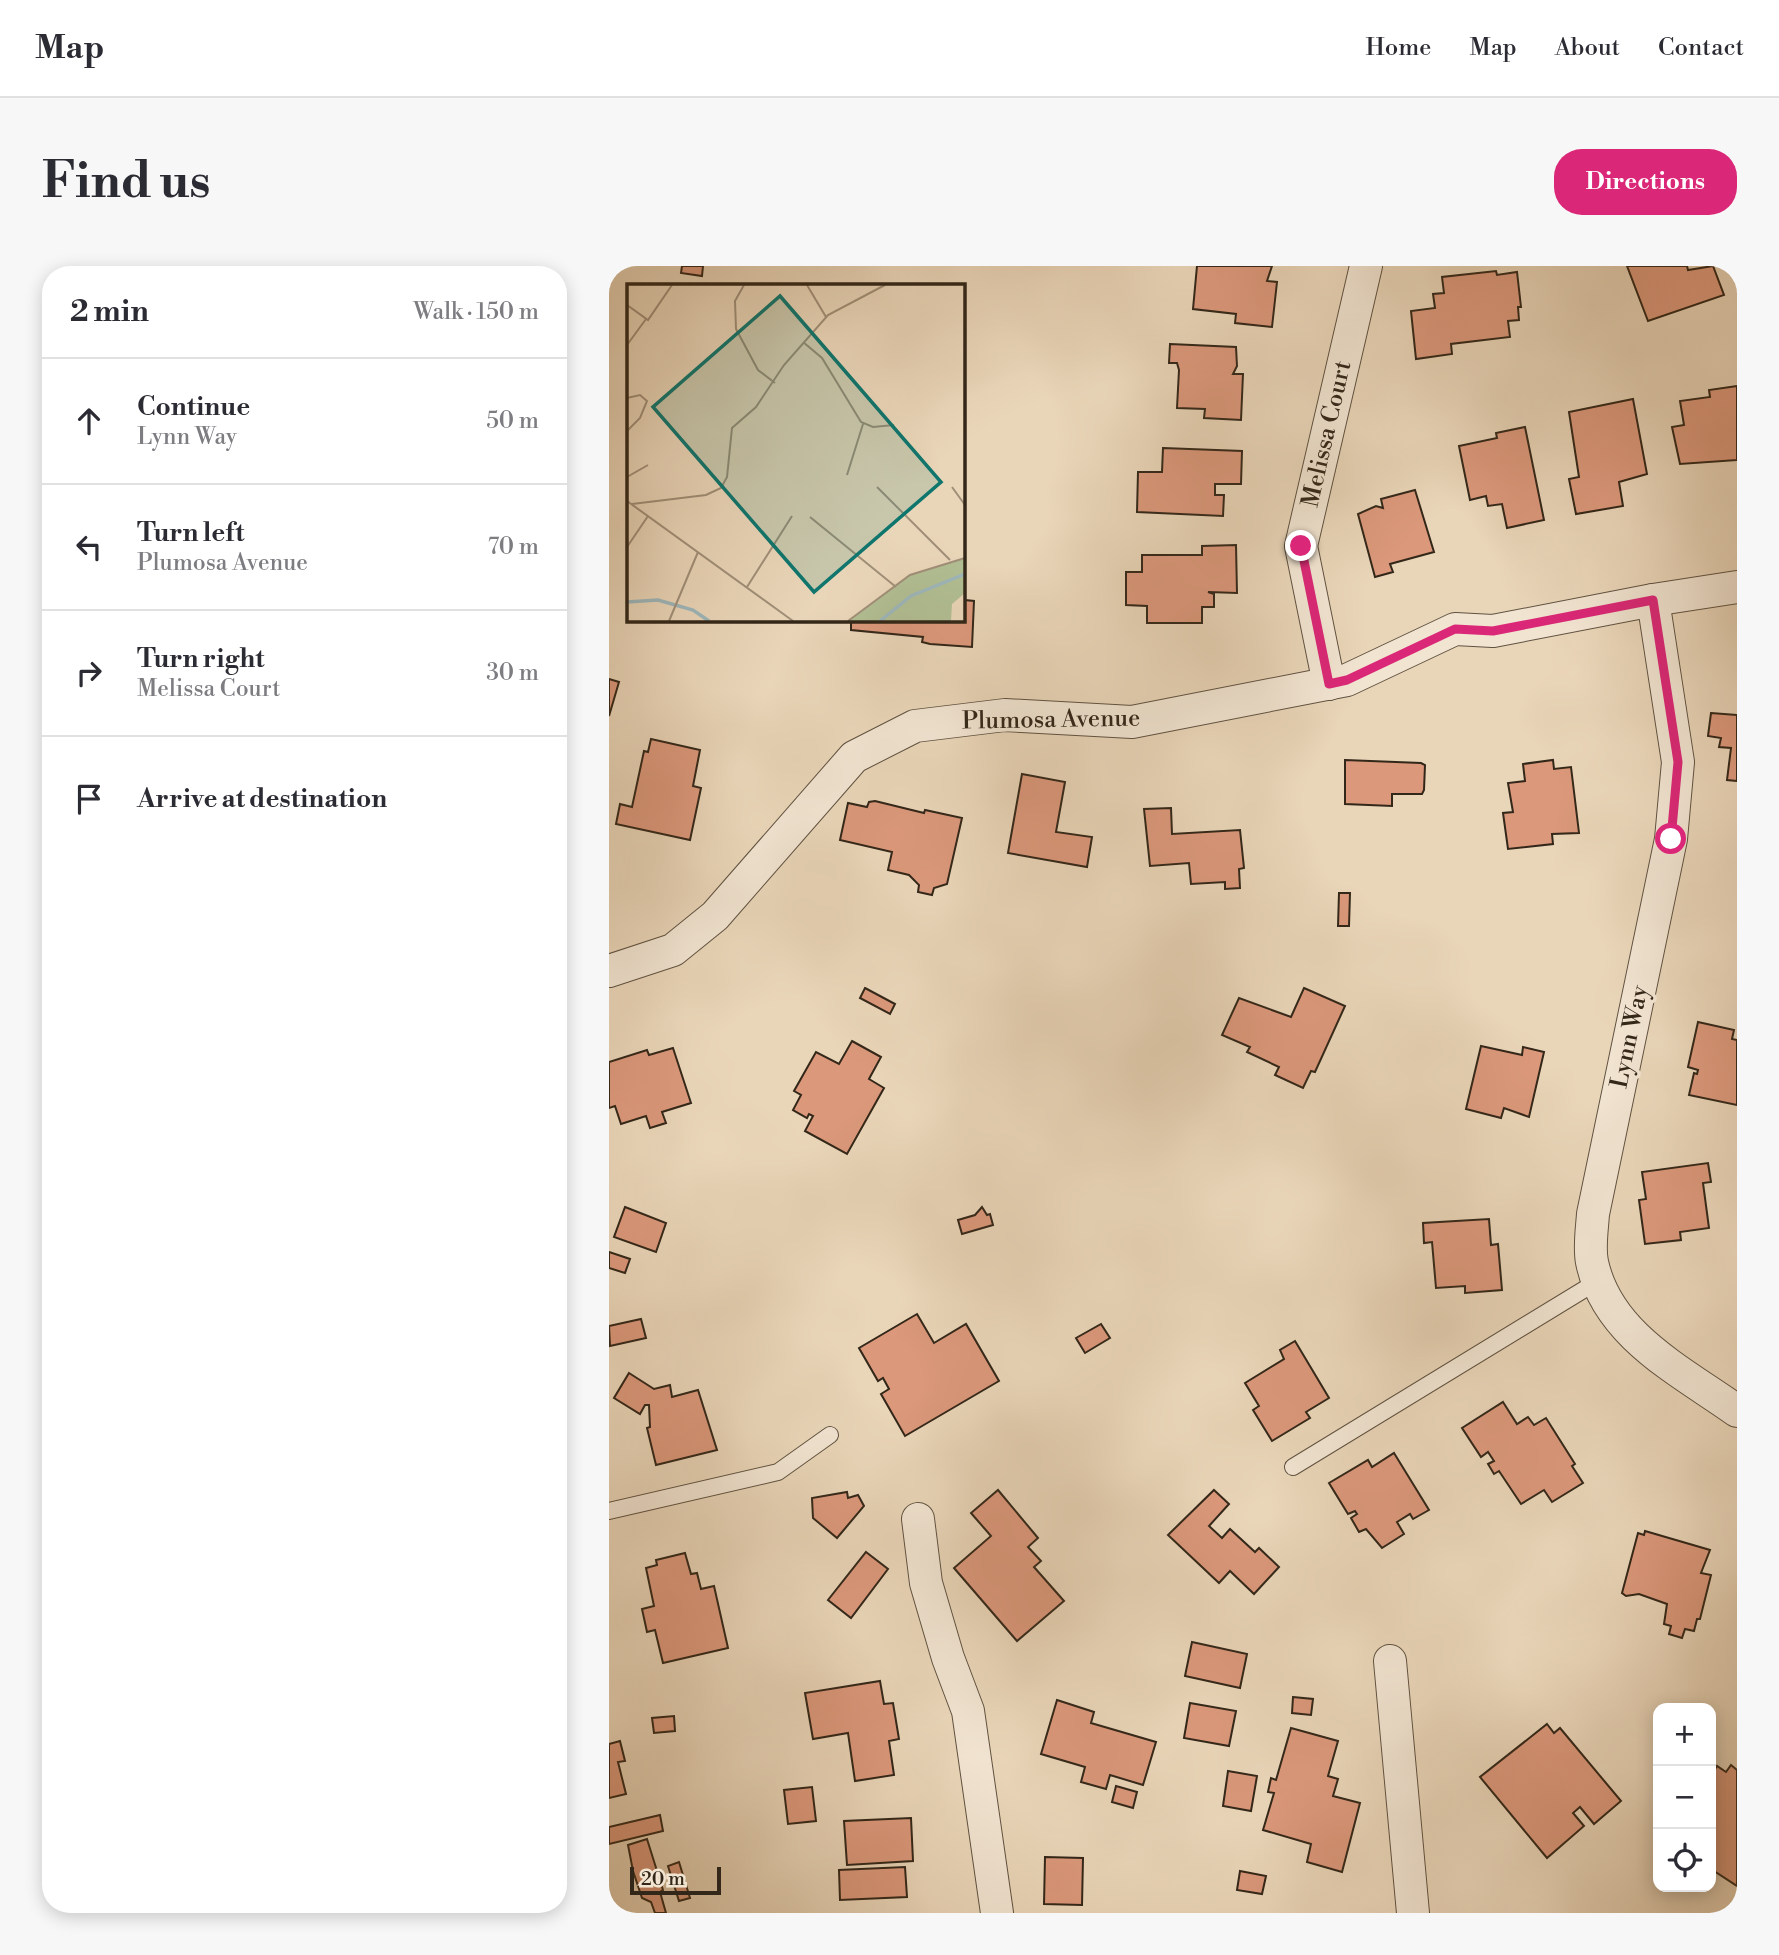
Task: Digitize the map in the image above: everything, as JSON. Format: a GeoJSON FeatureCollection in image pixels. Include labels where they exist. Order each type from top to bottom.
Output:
{"type":"FeatureCollection","features":[{"type":"Feature","properties":{"kind":"street","name":"Melissa Court"},"geometry":{"type":"LineString","coordinates":[[1329,684],[1301,546],[1366,266]]}},
{"type":"Feature","properties":{"kind":"street","name":"Plumosa Avenue"},"geometry":{"type":"LineString","coordinates":[[609,971],[673,950],[684,942],[715,916],[854,757],[915,726],[1005,715],[1132,722],[1347,680],[1455,629],[1493,631],[1653,600],[1737,587]]}},
{"type":"Feature","properties":{"kind":"street","name":"Lynn Way"},"geometry":{"type":"LineString","coordinates":[[1653,600],[1678,762],[1671,839],[1593,1214],[1591,1261],[1604,1300],[1634,1339],[1737,1411]]}},
{"type":"Feature","properties":{"kind":"street"},"geometry":{"type":"LineString","coordinates":[[918,1519],[926,1583],[948,1658],[968,1711],[997,1913]]}},
{"type":"Feature","properties":{"kind":"street"},"geometry":{"type":"LineString","coordinates":[[1390,1661],[1413,1913]]}},
{"type":"Feature","properties":{"kind":"lane"},"geometry":{"type":"LineString","coordinates":[[1293,1467],[1598,1281]]}},
{"type":"Feature","properties":{"kind":"lane"},"geometry":{"type":"LineString","coordinates":[[609,1511],[778,1472],[830,1435]]}},
{"type":"Feature","properties":{"kind":"building"},"geometry":{"type":"Polygon","coordinates":[[[682,266],[703,266],[702,276],[681,273],[682,266]]]}},
{"type":"Feature","properties":{"kind":"building"},"geometry":{"type":"Polygon","coordinates":[[[1197,266],[1272,266],[1267,281],[1277,282],[1272,327],[1235,323],[1236,314],[1193,309],[1197,266]]]}},
{"type":"Feature","properties":{"kind":"building"},"geometry":{"type":"Polygon","coordinates":[[[1627,266],[1687,266],[1688,270],[1713,266],[1724,295],[1648,321],[1627,266]]]}},
{"type":"Feature","properties":{"kind":"building"},"geometry":{"type":"Polygon","coordinates":[[[1496,271],[1497,275],[1517,272],[1521,307],[1518,307],[1519,320],[1508,321],[1510,337],[1451,344],[1452,354],[1416,359],[1411,311],[1435,308],[1433,294],[1444,293],[1442,277],[1496,271]]]}},
{"type":"Feature","properties":{"kind":"building"},"geometry":{"type":"Polygon","coordinates":[[[1170,344],[1236,347],[1237,366],[1233,374],[1243,374],[1241,420],[1204,418],[1205,409],[1177,408],[1179,370],[1177,363],[1169,363],[1170,344]]]}},
{"type":"Feature","properties":{"kind":"building"},"geometry":{"type":"Polygon","coordinates":[[[1737,386],[1737,460],[1680,464],[1672,427],[1684,425],[1680,401],[1710,397],[1709,390],[1737,386]]]}},
{"type":"Feature","properties":{"kind":"building"},"geometry":{"type":"Polygon","coordinates":[[[1633,399],[1647,474],[1619,482],[1623,506],[1576,514],[1569,479],[1579,477],[1569,412],[1633,399]]]}},
{"type":"Feature","properties":{"kind":"building"},"geometry":{"type":"Polygon","coordinates":[[[1525,427],[1544,520],[1507,528],[1502,504],[1488,506],[1486,496],[1470,500],[1459,446],[1497,438],[1496,433],[1525,427]]]}},
{"type":"Feature","properties":{"kind":"building"},"geometry":{"type":"Polygon","coordinates":[[[1163,448],[1242,451],[1241,484],[1215,484],[1215,495],[1224,495],[1223,516],[1137,512],[1138,472],[1162,472],[1163,448]]]}},
{"type":"Feature","properties":{"kind":"building"},"geometry":{"type":"Polygon","coordinates":[[[1415,490],[1434,552],[1390,564],[1393,572],[1375,577],[1358,514],[1376,506],[1383,508],[1381,499],[1415,490]]]}},
{"type":"Feature","properties":{"kind":"building"},"geometry":{"type":"Polygon","coordinates":[[[1236,545],[1237,593],[1208,592],[1214,594],[1214,607],[1202,607],[1202,623],[1147,623],[1147,606],[1126,605],[1126,572],[1142,572],[1142,555],[1202,555],[1202,546],[1236,545]]]}},
{"type":"Feature","properties":{"kind":"building"},"geometry":{"type":"Polygon","coordinates":[[[964,597],[965,600],[974,601],[972,647],[930,644],[922,642],[923,637],[851,630],[851,621],[964,621],[964,597]]]}},
{"type":"Feature","properties":{"kind":"building"},"geometry":{"type":"Polygon","coordinates":[[[609,679],[619,682],[609,716],[609,679]]]}},
{"type":"Feature","properties":{"kind":"building"},"geometry":{"type":"Polygon","coordinates":[[[1711,713],[1737,715],[1737,781],[1727,780],[1731,748],[1719,747],[1721,738],[1708,736],[1711,713]]]}},
{"type":"Feature","properties":{"kind":"building"},"geometry":{"type":"Polygon","coordinates":[[[651,739],[700,750],[693,786],[701,788],[690,840],[616,824],[620,804],[632,807],[644,751],[648,752],[651,739]]]}},
{"type":"Feature","properties":{"kind":"building"},"geometry":{"type":"Polygon","coordinates":[[[1345,760],[1421,763],[1425,765],[1424,790],[1422,794],[1392,794],[1392,806],[1345,804],[1345,760]]]}},
{"type":"Feature","properties":{"kind":"building"},"geometry":{"type":"Polygon","coordinates":[[[1553,760],[1554,769],[1571,767],[1579,833],[1552,834],[1553,844],[1508,849],[1503,813],[1513,812],[1508,783],[1525,781],[1523,764],[1553,760]]]}},
{"type":"Feature","properties":{"kind":"building"},"geometry":{"type":"Polygon","coordinates":[[[1022,774],[1065,782],[1056,832],[1092,837],[1087,867],[1008,853],[1022,774]]]}},
{"type":"Feature","properties":{"kind":"building"},"geometry":{"type":"Polygon","coordinates":[[[875,801],[924,813],[925,810],[962,818],[947,884],[934,888],[932,895],[918,892],[919,885],[909,875],[888,870],[892,852],[840,840],[848,803],[867,807],[869,802],[875,801]]]}},
{"type":"Feature","properties":{"kind":"building"},"geometry":{"type":"Polygon","coordinates":[[[1171,808],[1172,834],[1240,830],[1244,868],[1239,869],[1240,888],[1225,889],[1225,882],[1191,884],[1189,863],[1150,866],[1144,809],[1171,808]]]}},
{"type":"Feature","properties":{"kind":"building"},"geometry":{"type":"Polygon","coordinates":[[[1339,893],[1350,893],[1349,926],[1338,926],[1339,893]]]}},
{"type":"Feature","properties":{"kind":"building"},"geometry":{"type":"Polygon","coordinates":[[[865,988],[895,1004],[890,1014],[860,998],[865,988]]]}},
{"type":"Feature","properties":{"kind":"building"},"geometry":{"type":"Polygon","coordinates":[[[1304,988],[1345,1006],[1315,1072],[1311,1071],[1303,1088],[1275,1075],[1279,1067],[1247,1052],[1250,1047],[1222,1035],[1239,998],[1291,1017],[1304,988]]]}},
{"type":"Feature","properties":{"kind":"building"},"geometry":{"type":"Polygon","coordinates":[[[1698,1022],[1734,1030],[1732,1039],[1737,1040],[1737,1105],[1689,1095],[1694,1073],[1697,1074],[1698,1070],[1688,1067],[1698,1022]]]}},
{"type":"Feature","properties":{"kind":"building"},"geometry":{"type":"Polygon","coordinates":[[[852,1041],[881,1057],[869,1079],[884,1088],[847,1154],[805,1131],[813,1116],[809,1114],[807,1118],[793,1110],[801,1095],[794,1091],[816,1052],[839,1064],[852,1041]]]}},
{"type":"Feature","properties":{"kind":"building"},"geometry":{"type":"Polygon","coordinates":[[[1481,1046],[1522,1055],[1523,1047],[1544,1052],[1529,1117],[1504,1108],[1501,1118],[1466,1109],[1481,1046]]]}},
{"type":"Feature","properties":{"kind":"building"},"geometry":{"type":"Polygon","coordinates":[[[673,1048],[691,1103],[662,1112],[666,1123],[650,1128],[646,1116],[621,1124],[615,1106],[609,1108],[609,1062],[647,1050],[649,1055],[673,1048]]]}},
{"type":"Feature","properties":{"kind":"building"},"geometry":{"type":"Polygon","coordinates":[[[1708,1163],[1711,1182],[1703,1183],[1709,1228],[1680,1232],[1681,1240],[1645,1244],[1639,1200],[1646,1199],[1642,1172],[1708,1163]]]}},
{"type":"Feature","properties":{"kind":"building"},"geometry":{"type":"Polygon","coordinates":[[[625,1207],[666,1223],[656,1252],[614,1237],[625,1207]]]}},
{"type":"Feature","properties":{"kind":"building"},"geometry":{"type":"Polygon","coordinates":[[[982,1207],[987,1215],[990,1214],[993,1225],[962,1234],[958,1220],[975,1215],[982,1207]]]}},
{"type":"Feature","properties":{"kind":"building"},"geometry":{"type":"Polygon","coordinates":[[[1489,1219],[1491,1245],[1498,1244],[1502,1290],[1465,1293],[1465,1286],[1436,1288],[1432,1242],[1424,1243],[1423,1223],[1489,1219]]]}},
{"type":"Feature","properties":{"kind":"building"},"geometry":{"type":"Polygon","coordinates":[[[609,1252],[630,1259],[625,1273],[609,1268],[609,1252]]]}},
{"type":"Feature","properties":{"kind":"building"},"geometry":{"type":"Polygon","coordinates":[[[917,1314],[934,1343],[966,1324],[999,1381],[905,1436],[881,1394],[889,1389],[883,1378],[878,1381],[859,1348],[917,1314]]]}},
{"type":"Feature","properties":{"kind":"building"},"geometry":{"type":"Polygon","coordinates":[[[641,1319],[646,1338],[610,1346],[609,1326],[641,1319]]]}},
{"type":"Feature","properties":{"kind":"building"},"geometry":{"type":"Polygon","coordinates":[[[1101,1324],[1110,1338],[1085,1353],[1076,1338],[1101,1324]]]}},
{"type":"Feature","properties":{"kind":"building"},"geometry":{"type":"Polygon","coordinates":[[[1295,1341],[1329,1398],[1306,1412],[1310,1418],[1272,1441],[1253,1410],[1259,1406],[1245,1383],[1284,1359],[1280,1350],[1295,1341]]]}},
{"type":"Feature","properties":{"kind":"building"},"geometry":{"type":"Polygon","coordinates":[[[629,1373],[654,1389],[670,1385],[672,1397],[698,1390],[717,1450],[656,1465],[647,1428],[650,1427],[649,1405],[645,1405],[640,1414],[614,1398],[629,1373]]]}},
{"type":"Feature","properties":{"kind":"building"},"geometry":{"type":"Polygon","coordinates":[[[1503,1402],[1517,1424],[1528,1417],[1534,1425],[1546,1418],[1575,1464],[1572,1466],[1583,1483],[1552,1502],[1544,1490],[1521,1504],[1499,1471],[1494,1474],[1488,1464],[1494,1461],[1488,1452],[1481,1457],[1462,1428],[1503,1402]]]}},
{"type":"Feature","properties":{"kind":"building"},"geometry":{"type":"Polygon","coordinates":[[[1394,1453],[1429,1510],[1413,1519],[1410,1514],[1397,1522],[1404,1534],[1382,1548],[1366,1529],[1359,1532],[1351,1518],[1357,1514],[1355,1511],[1348,1514],[1329,1483],[1368,1460],[1372,1467],[1394,1453]]]}},
{"type":"Feature","properties":{"kind":"building"},"geometry":{"type":"Polygon","coordinates":[[[998,1490],[1038,1538],[1028,1547],[1041,1561],[1034,1567],[1064,1601],[1017,1641],[954,1568],[991,1536],[971,1513],[998,1490]]]}},
{"type":"Feature","properties":{"kind":"building"},"geometry":{"type":"Polygon","coordinates":[[[1214,1490],[1229,1504],[1209,1526],[1222,1538],[1230,1529],[1255,1552],[1259,1548],[1279,1567],[1254,1594],[1230,1571],[1219,1583],[1168,1535],[1214,1490]]]}},
{"type":"Feature","properties":{"kind":"building"},"geometry":{"type":"Polygon","coordinates":[[[847,1492],[848,1498],[858,1495],[864,1506],[837,1538],[813,1518],[812,1498],[847,1492]]]}},
{"type":"Feature","properties":{"kind":"building"},"geometry":{"type":"Polygon","coordinates":[[[1645,1531],[1710,1550],[1701,1573],[1711,1575],[1700,1619],[1697,1619],[1694,1631],[1685,1629],[1682,1638],[1669,1634],[1671,1626],[1664,1624],[1667,1604],[1639,1594],[1626,1596],[1622,1593],[1638,1533],[1644,1535],[1645,1531]]]}},
{"type":"Feature","properties":{"kind":"building"},"geometry":{"type":"Polygon","coordinates":[[[866,1552],[888,1569],[851,1618],[828,1600],[866,1552]]]}},
{"type":"Feature","properties":{"kind":"building"},"geometry":{"type":"Polygon","coordinates":[[[685,1553],[691,1574],[697,1573],[701,1589],[714,1586],[728,1648],[663,1663],[655,1630],[647,1632],[642,1609],[654,1606],[646,1568],[657,1565],[656,1560],[685,1553]]]}},
{"type":"Feature","properties":{"kind":"building"},"geometry":{"type":"Polygon","coordinates":[[[1192,1642],[1247,1654],[1240,1688],[1185,1676],[1192,1642]]]}},
{"type":"Feature","properties":{"kind":"building"},"geometry":{"type":"Polygon","coordinates":[[[880,1681],[884,1704],[893,1703],[899,1739],[889,1741],[894,1775],[855,1781],[848,1733],[813,1739],[805,1693],[880,1681]]]}},
{"type":"Feature","properties":{"kind":"building"},"geometry":{"type":"Polygon","coordinates":[[[1293,1697],[1313,1699],[1311,1715],[1292,1713],[1293,1697]]]}},
{"type":"Feature","properties":{"kind":"building"},"geometry":{"type":"Polygon","coordinates":[[[1057,1700],[1094,1712],[1091,1723],[1156,1742],[1143,1785],[1110,1775],[1106,1789],[1081,1782],[1085,1767],[1041,1754],[1057,1700]]]}},
{"type":"Feature","properties":{"kind":"building"},"geometry":{"type":"Polygon","coordinates":[[[1190,1703],[1236,1711],[1229,1746],[1184,1738],[1190,1703]]]}},
{"type":"Feature","properties":{"kind":"building"},"geometry":{"type":"Polygon","coordinates":[[[674,1716],[675,1731],[654,1733],[652,1718],[674,1716]]]}},
{"type":"Feature","properties":{"kind":"building"},"geometry":{"type":"Polygon","coordinates":[[[1547,1724],[1554,1733],[1560,1728],[1621,1801],[1594,1824],[1580,1807],[1573,1813],[1584,1826],[1547,1858],[1480,1777],[1547,1724]]]}},
{"type":"Feature","properties":{"kind":"building"},"geometry":{"type":"Polygon","coordinates":[[[1291,1728],[1338,1741],[1328,1776],[1338,1779],[1333,1796],[1360,1803],[1342,1872],[1307,1862],[1311,1844],[1263,1830],[1274,1793],[1268,1792],[1271,1778],[1276,1780],[1291,1728]]]}},
{"type":"Feature","properties":{"kind":"building"},"geometry":{"type":"Polygon","coordinates":[[[620,1741],[625,1761],[618,1762],[626,1794],[609,1798],[609,1744],[620,1741]]]}},
{"type":"Feature","properties":{"kind":"building"},"geometry":{"type":"Polygon","coordinates":[[[1731,1765],[1737,1770],[1737,1886],[1716,1872],[1716,1768],[1726,1772],[1731,1765]]]}},
{"type":"Feature","properties":{"kind":"building"},"geometry":{"type":"Polygon","coordinates":[[[1228,1771],[1257,1776],[1251,1811],[1223,1806],[1228,1771]]]}},
{"type":"Feature","properties":{"kind":"building"},"geometry":{"type":"Polygon","coordinates":[[[1116,1786],[1137,1792],[1133,1808],[1112,1802],[1116,1786]]]}},
{"type":"Feature","properties":{"kind":"building"},"geometry":{"type":"Polygon","coordinates":[[[812,1787],[816,1821],[788,1824],[784,1790],[812,1787]]]}},
{"type":"Feature","properties":{"kind":"building"},"geometry":{"type":"Polygon","coordinates":[[[660,1815],[663,1831],[609,1844],[609,1827],[660,1815]]]}},
{"type":"Feature","properties":{"kind":"building"},"geometry":{"type":"Polygon","coordinates":[[[911,1818],[913,1861],[847,1865],[844,1821],[911,1818]]]}},
{"type":"Feature","properties":{"kind":"building"},"geometry":{"type":"Polygon","coordinates":[[[647,1839],[663,1890],[660,1892],[666,1913],[655,1913],[651,1902],[642,1898],[633,1871],[628,1845],[647,1839]]]}},
{"type":"Feature","properties":{"kind":"building"},"geometry":{"type":"Polygon","coordinates":[[[1045,1857],[1083,1858],[1082,1905],[1044,1904],[1045,1857]]]}},
{"type":"Feature","properties":{"kind":"building"},"geometry":{"type":"Polygon","coordinates":[[[679,1862],[690,1898],[679,1901],[668,1866],[679,1862]]]}},
{"type":"Feature","properties":{"kind":"building"},"geometry":{"type":"Polygon","coordinates":[[[905,1867],[907,1897],[840,1900],[839,1870],[905,1867]]]}},
{"type":"Feature","properties":{"kind":"building"},"geometry":{"type":"Polygon","coordinates":[[[1240,1871],[1266,1876],[1262,1894],[1237,1890],[1240,1871]]]}},
{"type":"Feature","properties":{"kind":"route"},"geometry":{"type":"LineString","coordinates":[[1301,546],[1329,684],[1347,680],[1455,629],[1493,631],[1653,600],[1678,762],[1671,839]]}}]}
